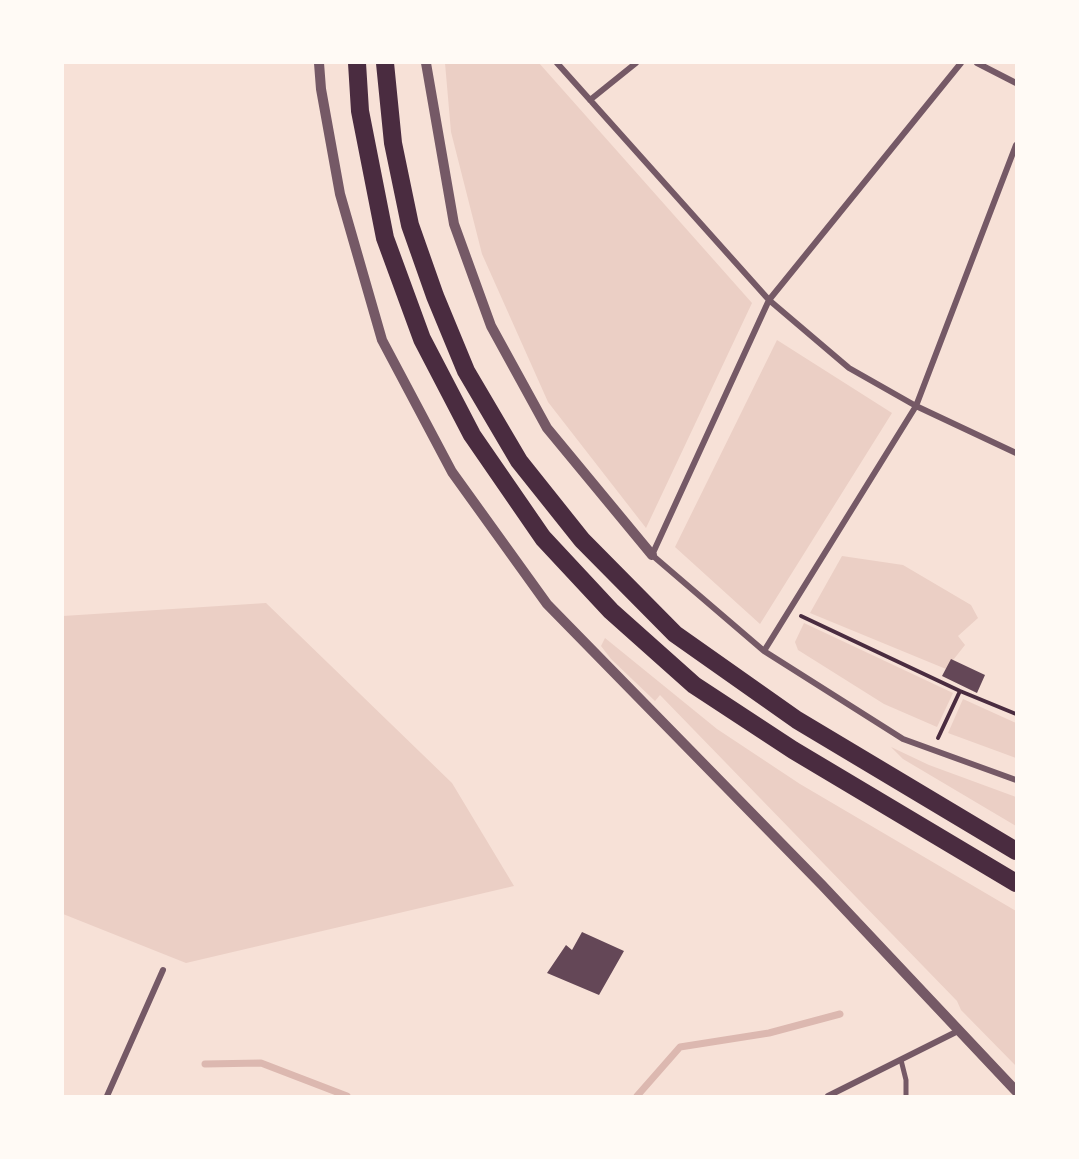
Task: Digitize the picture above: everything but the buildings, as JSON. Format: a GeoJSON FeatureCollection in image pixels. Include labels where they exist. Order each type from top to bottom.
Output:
{"type":"FeatureCollection","features":[{"type":"Feature","properties":{"kind":"highway"},"geometry":{"type":"LineString","coordinates":[[357,63],[360,111],[385,238],[422,339],[472,435],[543,538],[611,611],[694,685],[793,750],[1016,883]]}},
{"type":"Feature","properties":{"kind":"highway"},"geometry":{"type":"LineString","coordinates":[[385,63],[393,143],[410,225],[435,296],[466,371],[519,461],[582,540],[675,634],[797,720],[1016,851]]}},
{"type":"Feature","properties":{"kind":"street"},"geometry":{"type":"LineString","coordinates":[[319,63],[321,89],[340,194],[382,340],[452,472],[548,604],[822,885],[1016,1091]]}},
{"type":"Feature","properties":{"kind":"street"},"geometry":{"type":"LineString","coordinates":[[426,63],[454,224],[491,326],[547,428],[652,555],[764,651],[903,739],[1016,780]]}},
{"type":"Feature","properties":{"kind":"street"},"geometry":{"type":"LineString","coordinates":[[557,63],[769,300],[849,368],[916,406],[1016,453]]}},
{"type":"Feature","properties":{"kind":"street"},"geometry":{"type":"LineString","coordinates":[[590,100],[636,63]]}},
{"type":"Feature","properties":{"kind":"street"},"geometry":{"type":"LineString","coordinates":[[652,555],[769,300],[961,63]]}},
{"type":"Feature","properties":{"kind":"street"},"geometry":{"type":"LineString","coordinates":[[977,63],[1016,83]]}},
{"type":"Feature","properties":{"kind":"street"},"geometry":{"type":"LineString","coordinates":[[764,651],[916,406],[1016,145]]}},
{"type":"Feature","properties":{"kind":"street"},"geometry":{"type":"LineString","coordinates":[[107,1096],[163,970]]}},
{"type":"Feature","properties":{"kind":"street"},"geometry":{"type":"LineString","coordinates":[[829,1096],[958,1031]]}},
{"type":"Feature","properties":{"kind":"street"},"geometry":{"type":"LineString","coordinates":[[901,1060],[906,1080],[906,1096]]}},
{"type":"Feature","properties":{"kind":"path"},"geometry":{"type":"LineString","coordinates":[[789,610],[960,692],[1016,714]]}},
{"type":"Feature","properties":{"kind":"path"},"geometry":{"type":"LineString","coordinates":[[933,750],[960,692]]}},
{"type":"Feature","properties":{"kind":"shaded area"},"geometry":{"type":"Polygon","coordinates":[[[445,63],[539,63],[752,303],[646,528],[548,402],[482,254],[451,132],[445,63]]]}},
{"type":"Feature","properties":{"kind":"shaded area"},"geometry":{"type":"Polygon","coordinates":[[[777,340],[892,413],[760,624],[675,547],[777,340]]]}},
{"type":"Feature","properties":{"kind":"shaded area"},"geometry":{"type":"Polygon","coordinates":[[[842,556],[903,565],[971,605],[978,618],[958,636],[965,645],[946,669],[810,613],[842,556]]]}},
{"type":"Feature","properties":{"kind":"shaded area"},"geometry":{"type":"Polygon","coordinates":[[[266,603],[452,783],[514,886],[186,963],[63,914],[63,616],[266,603]]]}},
{"type":"Feature","properties":{"kind":"shaded area"},"geometry":{"type":"Polygon","coordinates":[[[804,623],[953,693],[937,727],[884,704],[798,650],[795,642],[804,623]]]}},
{"type":"Feature","properties":{"kind":"shaded area"},"geometry":{"type":"Polygon","coordinates":[[[605,638],[717,729],[800,784],[1016,911],[1016,1066],[961,1010],[957,1001],[660,695],[655,701],[611,659],[601,646],[605,638]]]}},
{"type":"Feature","properties":{"kind":"shaded area"},"geometry":{"type":"Polygon","coordinates":[[[963,699],[1016,723],[1016,758],[948,733],[963,699]]]}},
{"type":"Feature","properties":{"kind":"shaded area"},"geometry":{"type":"Polygon","coordinates":[[[891,747],[929,765],[1016,797],[1016,826],[903,759],[891,747]]]}},
{"type":"Feature","properties":{"kind":"waterway"},"geometry":{"type":"LineString","coordinates":[[637,1096],[680,1047],[769,1033],[840,1014]]}},
{"type":"Feature","properties":{"kind":"waterway"},"geometry":{"type":"LineString","coordinates":[[205,1064],[261,1063],[347,1096]]}}]}
